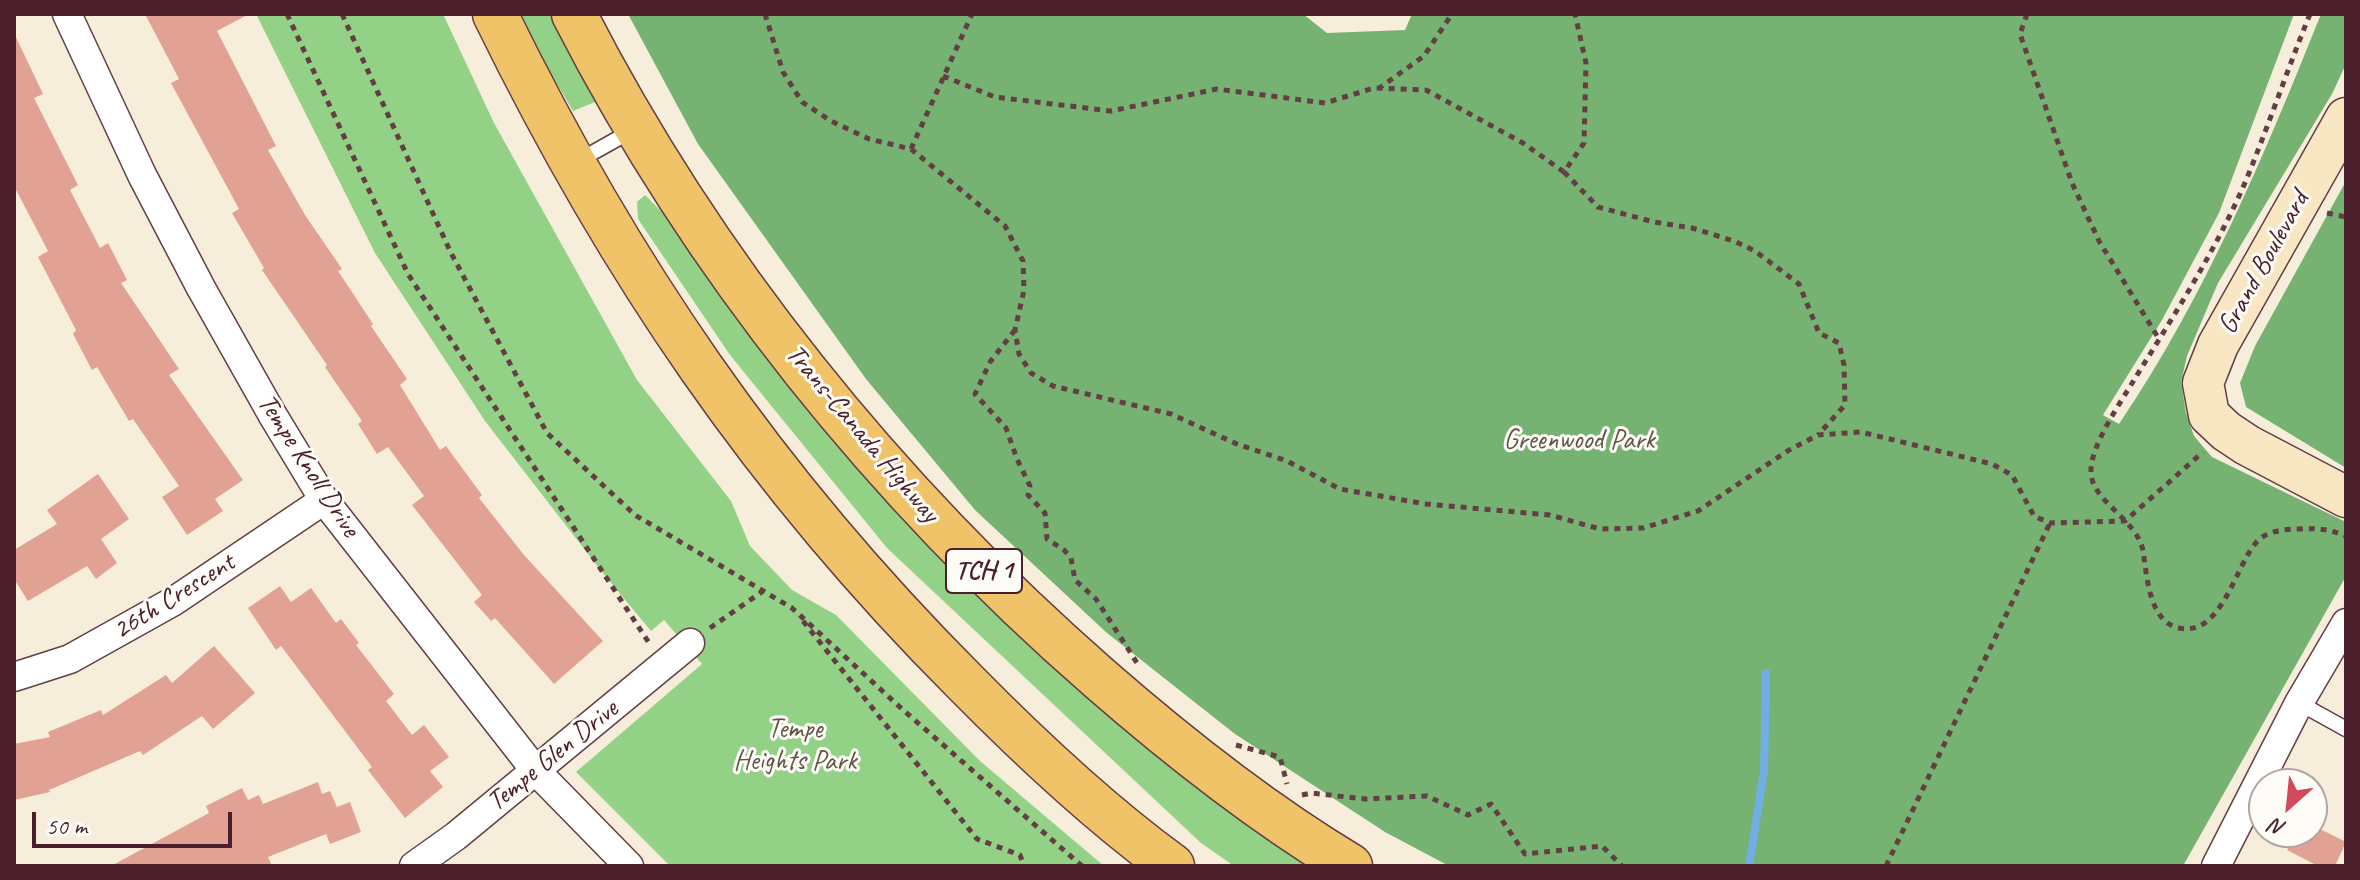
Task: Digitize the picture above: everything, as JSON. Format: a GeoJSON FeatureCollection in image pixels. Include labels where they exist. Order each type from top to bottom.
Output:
{"type":"FeatureCollection","features":[{"type":"Feature","properties":{"kind":"highway"},"geometry":{"type":"LineString","coordinates":[[493,14],[617,242],[689,353],[784,482],[851,563],[995,713],[1077,788],[1172,866]]}},
{"type":"Feature","properties":{"kind":"highway","name":"Trans-Canada Highway"},"geometry":{"type":"LineString","coordinates":[[574,14],[637,128],[713,245],[856,433],[932,517],[1060,645],[1141,715],[1220,779],[1302,837],[1350,866]]}},
{"type":"Feature","properties":{"kind":"street","name":"Tempe Knoll Drive"},"geometry":{"type":"LineString","coordinates":[[67,14],[142,175],[201,288],[324,500],[535,770],[629,866]]}},
{"type":"Feature","properties":{"kind":"street","name":"Grand Boulevard"},"geometry":{"type":"LineString","coordinates":[[2217,423],[2203,383],[2218,345],[2346,118]]}},
{"type":"Feature","properties":{"kind":"street"},"geometry":{"type":"LineString","coordinates":[[2217,423],[2247,445],[2346,497]]}},
{"type":"Feature","properties":{"kind":"street","name":"26th Crescent"},"geometry":{"type":"LineString","coordinates":[[14,677],[70,659],[174,601],[324,500]]}},
{"type":"Feature","properties":{"kind":"street"},"geometry":{"type":"LineString","coordinates":[[2216,866],[2299,703],[2346,623]]}},
{"type":"Feature","properties":{"kind":"street","name":"Tempe Glen Drive"},"geometry":{"type":"LineString","coordinates":[[414,866],[456,836],[690,643]]}},
{"type":"Feature","properties":{"kind":"lane"},"geometry":{"type":"LineString","coordinates":[[573,164],[637,128]]}},
{"type":"Feature","properties":{"kind":"lane"},"geometry":{"type":"LineString","coordinates":[[2299,703],[2346,729]]}},
{"type":"Feature","properties":{"kind":"path"},"geometry":{"type":"LineString","coordinates":[[287,14],[408,274],[663,665]]}},
{"type":"Feature","properties":{"kind":"path"},"geometry":{"type":"LineString","coordinates":[[342,14],[451,253],[547,433],[635,515],[792,608],[1082,866]]}},
{"type":"Feature","properties":{"kind":"path"},"geometry":{"type":"LineString","coordinates":[[765,14],[783,72],[802,102],[831,121],[869,139],[911,149],[1005,226],[1023,261],[1024,290],[1015,330],[1019,354],[1031,373],[1053,386],[1171,414],[1237,444],[1287,461],[1340,489],[1426,504],[1550,515],[1600,529],[1643,528],[1698,511],[1789,450],[1818,435],[1845,405],[1844,365],[1839,343],[1819,333],[1799,284],[1755,251],[1734,241],[1692,228],[1654,222],[1598,207],[1564,172],[1523,143],[1426,90],[1378,89],[1325,103],[1217,89],[1111,111],[995,97],[943,76]]}},
{"type":"Feature","properties":{"kind":"path"},"geometry":{"type":"LineString","coordinates":[[911,149],[972,14]]}},
{"type":"Feature","properties":{"kind":"path"},"geometry":{"type":"LineString","coordinates":[[1378,89],[1424,56],[1452,14]]}},
{"type":"Feature","properties":{"kind":"path"},"geometry":{"type":"LineString","coordinates":[[1564,172],[1584,143],[1586,63],[1575,14]]}},
{"type":"Feature","properties":{"kind":"path"},"geometry":{"type":"LineString","coordinates":[[2027,14],[2020,34],[2072,183],[2099,241],[2159,339]]}},
{"type":"Feature","properties":{"kind":"path"},"geometry":{"type":"LineString","coordinates":[[1015,330],[990,362],[975,394],[1006,428],[1030,486],[1028,495],[1045,513],[1047,539],[1071,558],[1075,580],[1096,599],[1139,664],[1140,679]]}},
{"type":"Feature","properties":{"kind":"path"},"geometry":{"type":"LineString","coordinates":[[1818,435],[1861,432],[1992,464],[2012,475],[2034,516],[2050,523],[2125,521],[2217,423]]}},
{"type":"Feature","properties":{"kind":"path"},"geometry":{"type":"LineString","coordinates":[[1886,866],[2050,523]]}},
{"type":"Feature","properties":{"kind":"path"},"geometry":{"type":"LineString","coordinates":[[690,643],[763,591]]}},
{"type":"Feature","properties":{"kind":"path"},"geometry":{"type":"LineString","coordinates":[[792,608],[977,839],[1020,855],[1024,866]]}},
{"type":"Feature","properties":{"kind":"path"},"geometry":{"type":"LineString","coordinates":[[1222,741],[1280,757],[1291,798],[1311,793],[1365,799],[1427,796],[1468,815],[1491,804],[1525,854],[1602,846],[1622,866]]}},
{"type":"Feature","properties":{"kind":"green space","name":"Tempe Heights Park"},"geometry":{"type":"Polygon","coordinates":[[[256,14],[443,14],[494,123],[637,380],[731,501],[750,546],[792,590],[836,615],[980,761],[1104,866],[670,866],[576,772],[702,664],[664,620],[651,631],[485,421],[375,253],[256,14]]]}},
{"type":"Feature","properties":{"kind":"green space"},"geometry":{"type":"Polygon","coordinates":[[[521,14],[555,14],[602,89],[595,102],[573,111],[521,14]]]}},
{"type":"Feature","properties":{"kind":"green space","name":"Greenwood Park"},"geometry":{"type":"Polygon","coordinates":[[[628,14],[1303,14],[1327,33],[1405,30],[1412,14],[2294,14],[2219,213],[2162,320],[2103,415],[2119,424],[2206,276],[2255,173],[2321,14],[2346,14],[2346,64],[2332,94],[2218,283],[2187,356],[2181,382],[2194,436],[2212,457],[2346,522],[2346,576],[2183,866],[1449,866],[1385,832],[1235,734],[1107,633],[975,510],[866,379],[698,144],[628,14]]]}},
{"type":"Feature","properties":{"kind":"green space"},"geometry":{"type":"Polygon","coordinates":[[[2346,181],[2346,468],[2246,407],[2240,383],[2255,346],[2346,181]]]}},
{"type":"Feature","properties":{"kind":"green space"},"geometry":{"type":"Polygon","coordinates":[[[645,195],[665,215],[844,443],[1325,866],[1234,866],[1201,843],[887,548],[730,355],[638,219],[637,202],[645,195]]]}},
{"type":"Feature","properties":{"kind":"building"},"geometry":{"type":"Polygon","coordinates":[[[145,14],[249,14],[217,31],[276,146],[268,150],[305,215],[342,269],[338,271],[373,324],[371,326],[407,379],[400,385],[440,450],[446,446],[482,495],[479,498],[524,555],[603,641],[554,684],[495,618],[491,621],[474,602],[482,595],[412,505],[424,496],[388,447],[377,454],[358,424],[362,421],[325,367],[327,365],[262,270],[264,268],[232,213],[239,209],[171,83],[179,79],[145,14]]]}},
{"type":"Feature","properties":{"kind":"building"},"geometry":{"type":"Polygon","coordinates":[[[14,33],[43,94],[34,98],[78,185],[70,190],[100,248],[108,243],[127,280],[121,283],[179,369],[169,375],[243,480],[215,499],[223,511],[187,535],[162,497],[179,486],[133,419],[129,421],[97,367],[92,370],[73,334],[76,330],[38,257],[48,251],[14,186],[14,33]]]}},
{"type":"Feature","properties":{"kind":"building"},"geometry":{"type":"Polygon","coordinates":[[[98,474],[129,519],[101,539],[117,563],[96,579],[87,566],[28,601],[14,579],[14,550],[57,524],[47,510],[98,474]]]}},
{"type":"Feature","properties":{"kind":"building"},"geometry":{"type":"Polygon","coordinates":[[[280,586],[291,602],[311,588],[336,623],[341,619],[359,643],[356,645],[394,694],[386,701],[412,735],[424,725],[449,757],[430,771],[443,787],[405,818],[368,770],[372,767],[281,646],[276,650],[248,608],[280,586]]]}},
{"type":"Feature","properties":{"kind":"building"},"geometry":{"type":"Polygon","coordinates":[[[214,646],[255,693],[213,729],[202,716],[143,755],[140,751],[50,792],[14,800],[14,744],[50,737],[48,732],[101,710],[103,715],[166,675],[172,683],[214,646]]]}},
{"type":"Feature","properties":{"kind":"building"},"geometry":{"type":"Polygon","coordinates":[[[318,782],[322,794],[330,791],[337,807],[350,802],[361,832],[330,844],[326,834],[268,857],[272,866],[111,866],[209,813],[206,806],[242,788],[248,800],[259,795],[263,804],[318,782]]]}},
{"type":"Feature","properties":{"kind":"building"},"geometry":{"type":"Polygon","coordinates":[[[2328,833],[2346,842],[2335,866],[2318,866],[2287,850],[2328,848],[2328,833]]]}},
{"type":"Feature","properties":{"kind":"waterway"},"geometry":{"type":"LineString","coordinates":[[1749,866],[1764,771],[1766,673]]}}]}
